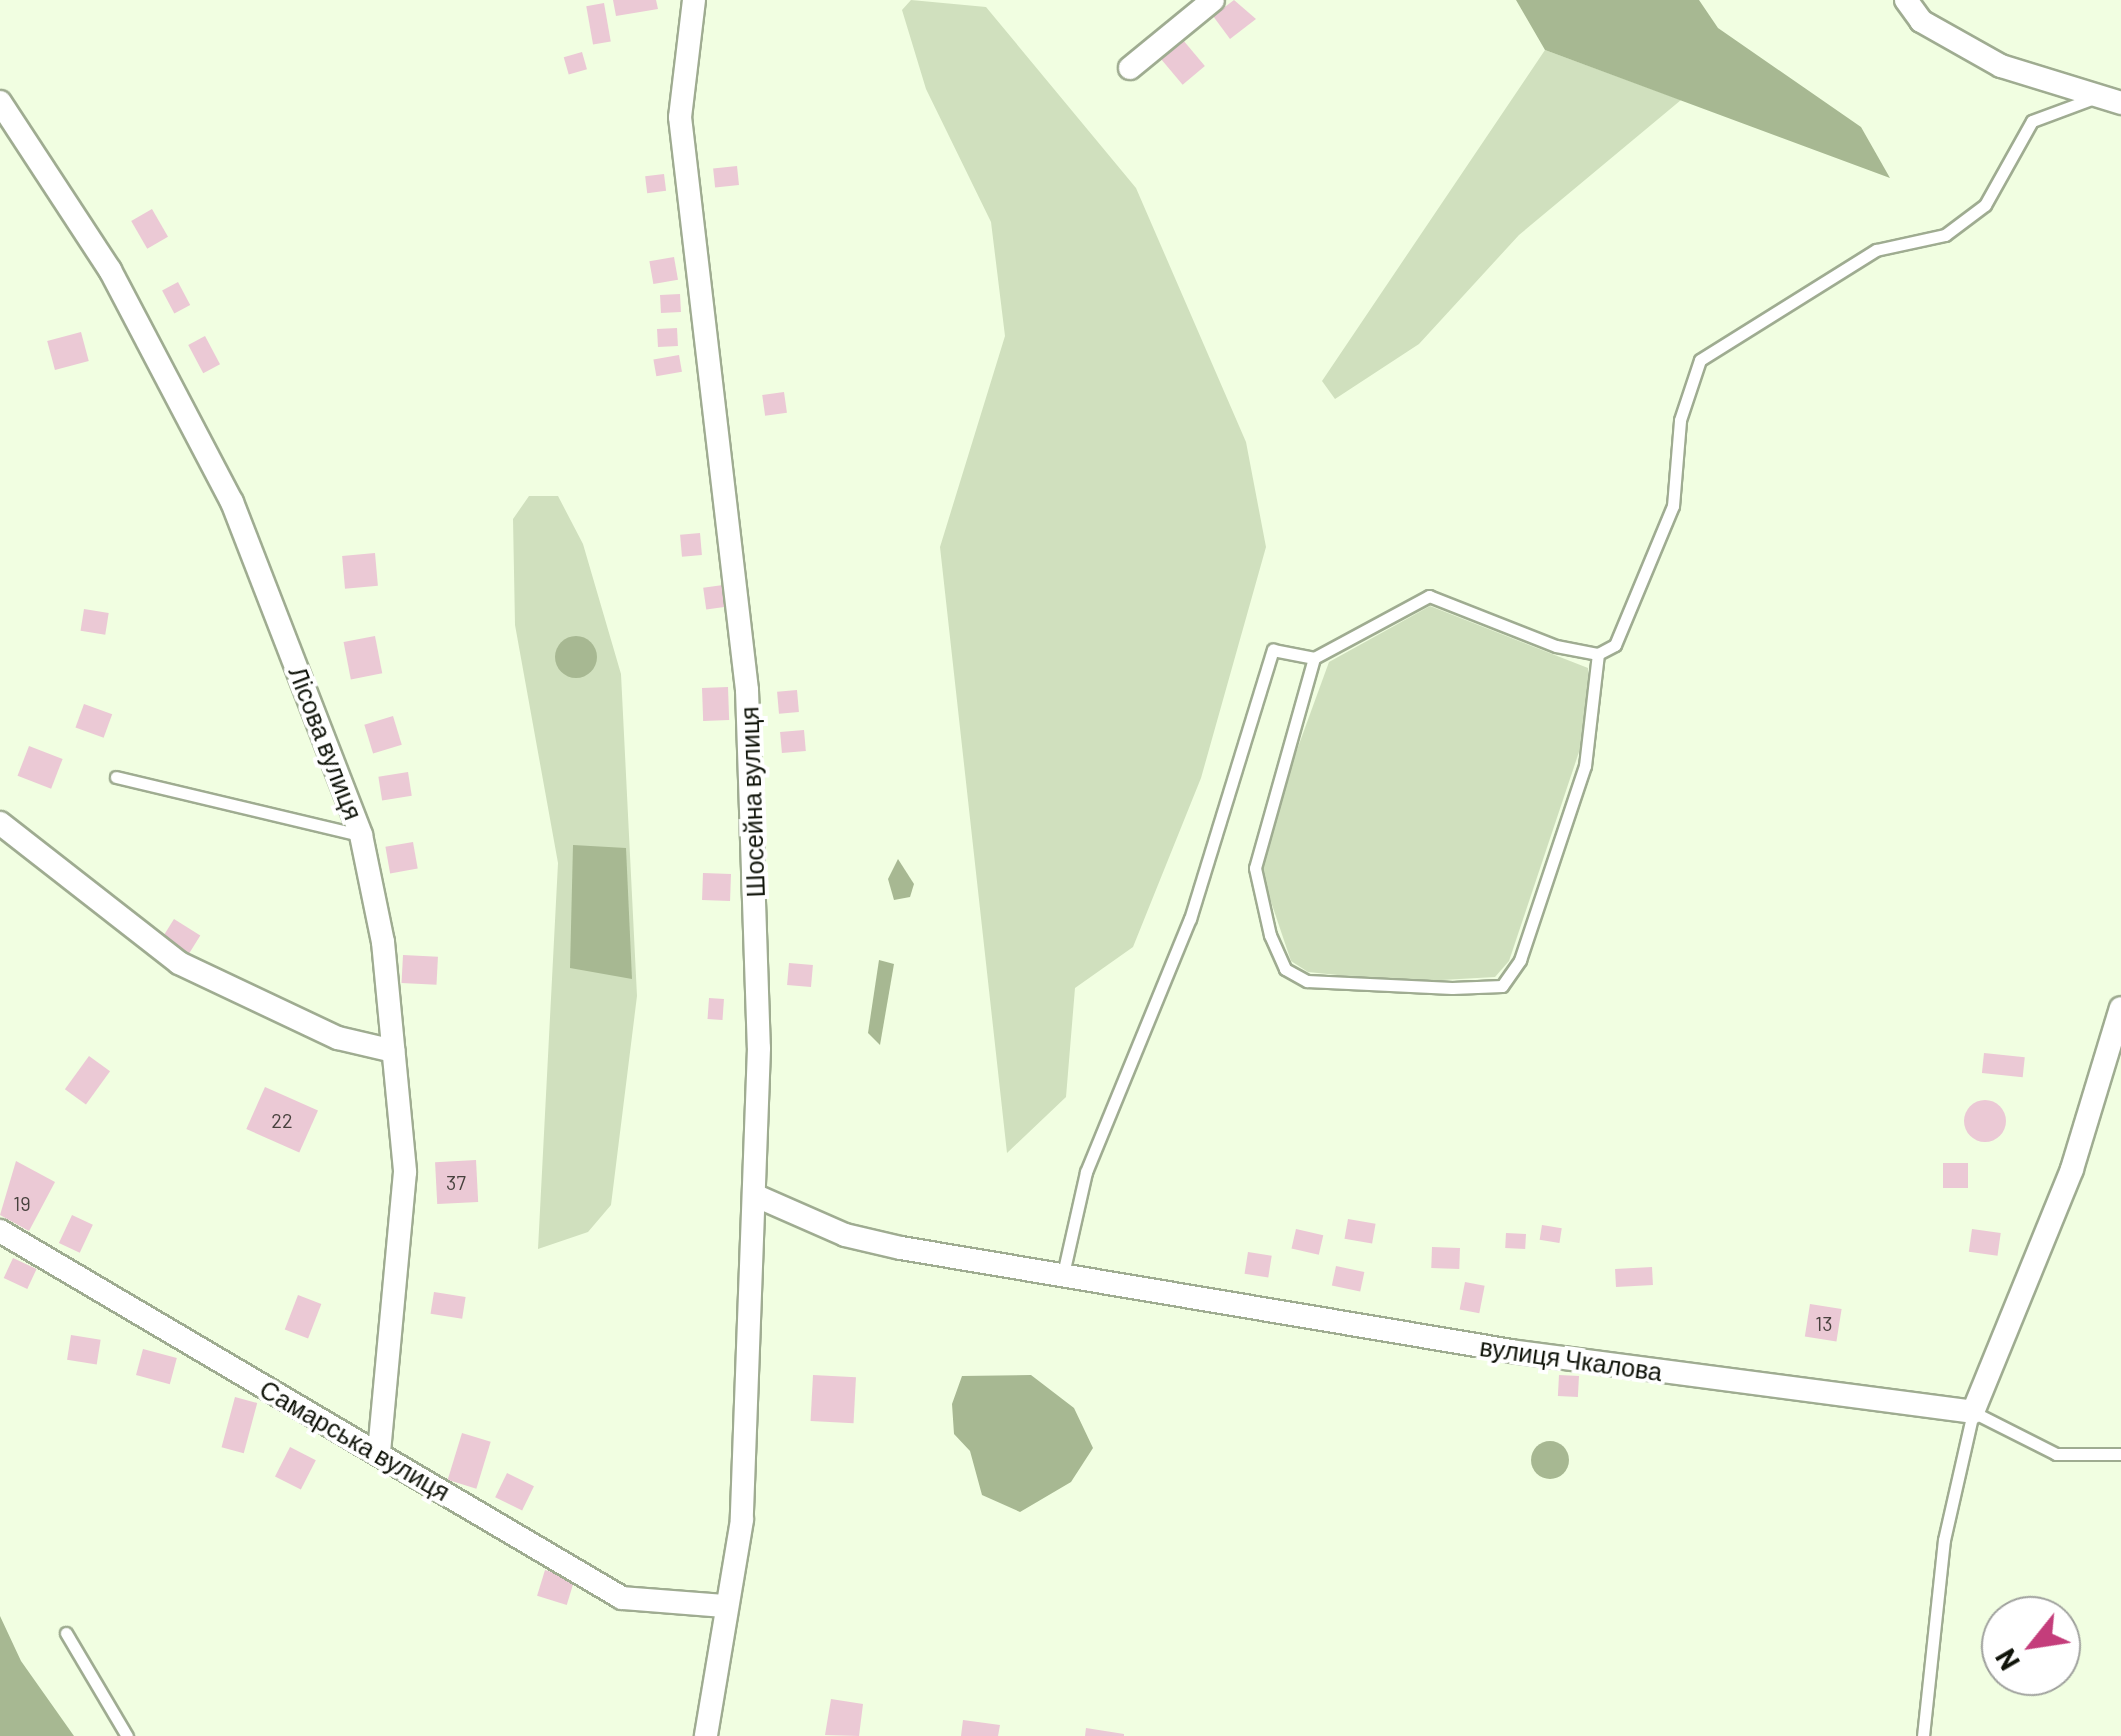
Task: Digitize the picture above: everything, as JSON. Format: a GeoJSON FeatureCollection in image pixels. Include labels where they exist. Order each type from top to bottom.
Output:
{"type":"FeatureCollection","features":[{"type":"Feature","properties":{"kind":"street","name":"Шосейна вулиця"},"geometry":{"type":"LineString","coordinates":[[694,0],[680,117],[747,690],[754,1195],[742,1520],[723,1606],[706,1736]]}},
{"type":"Feature","properties":{"kind":"street"},"geometry":{"type":"LineString","coordinates":[[1130,68],[1213,0]]}},
{"type":"Feature","properties":{"kind":"street"},"geometry":{"type":"LineString","coordinates":[[1906,0],[1920,21],[2000,66],[2091,99],[2121,102]]}},
{"type":"Feature","properties":{"kind":"street","name":"Лісова вулиця"},"geometry":{"type":"LineString","coordinates":[[0,102],[110,270],[224,485],[361,835],[394,1051],[405,1172],[379,1454]]}},
{"type":"Feature","properties":{"kind":"street"},"geometry":{"type":"LineString","coordinates":[[0,824],[178,963],[338,1038],[394,1051]]}},
{"type":"Feature","properties":{"kind":"street"},"geometry":{"type":"LineString","coordinates":[[1973,1412],[2072,1170],[2121,1008]]}},
{"type":"Feature","properties":{"kind":"street","name":"вулиця Чкалова"},"geometry":{"type":"LineString","coordinates":[[754,1195],[845,1236],[1510,1352],[1973,1412]]}},
{"type":"Feature","properties":{"kind":"street","name":"Самарська вулиця"},"geometry":{"type":"LineString","coordinates":[[0,1231],[622,1598],[723,1606]]}},
{"type":"Feature","properties":{"kind":"lane"},"geometry":{"type":"LineString","coordinates":[[1063,1274],[1086,1172],[1190,919],[1273,650],[1314,658],[1430,596],[1598,654],[1615,645],[1673,506],[1680,420],[1700,360],[1876,250],[1945,235],[1984,205],[2032,121],[2091,99]]}},
{"type":"Feature","properties":{"kind":"lane"},"geometry":{"type":"LineString","coordinates":[[1314,658],[1255,868],[1270,935],[1285,968],[1307,981],[1452,988],[1502,986],[1520,960],[1585,766],[1598,654]]}},
{"type":"Feature","properties":{"kind":"lane"},"geometry":{"type":"LineString","coordinates":[[116,777],[361,835]]}},
{"type":"Feature","properties":{"kind":"lane"},"geometry":{"type":"LineString","coordinates":[[1923,1736],[1944,1540],[1973,1412],[2056,1454],[2121,1454]]}},
{"type":"Feature","properties":{"kind":"lane"},"geometry":{"type":"LineString","coordinates":[[66,1634],[128,1736]]}},
{"type":"Feature","properties":{"kind":"shaded area"},"geometry":{"type":"Polygon","coordinates":[[[911,0],[986,7],[1136,188],[1246,442],[1266,547],[1201,778],[1133,947],[1075,988],[1066,1097],[1007,1153],[940,547],[1005,336],[991,222],[926,89],[902,10],[911,0]]]}},
{"type":"Feature","properties":{"kind":"shaded area"},"geometry":{"type":"Polygon","coordinates":[[[1516,0],[1699,0],[1718,28],[1861,127],[1890,178],[1545,50],[1516,0]]]}},
{"type":"Feature","properties":{"kind":"shaded area"},"geometry":{"type":"Polygon","coordinates":[[[1545,50],[1681,100],[1519,235],[1419,344],[1335,399],[1322,381],[1545,50]]]}},
{"type":"Feature","properties":{"kind":"shaded area"},"geometry":{"type":"Polygon","coordinates":[[[529,496],[558,496],[583,544],[621,674],[637,996],[611,1205],[588,1232],[538,1249],[558,863],[515,625],[513,519],[529,496]]]}},
{"type":"Feature","properties":{"kind":"shaded area"},"geometry":{"type":"Polygon","coordinates":[[[1430,606],[1588,668],[1588,725],[1509,961],[1495,977],[1406,982],[1308,972],[1291,961],[1261,872],[1286,780],[1329,662],[1430,606]]]}},
{"type":"Feature","properties":{"kind":"shaded area"},"geometry":{"type":"Polygon","coordinates":[[[576,636],[591,642],[597,657],[591,672],[576,678],[561,672],[555,657],[561,642],[576,636]]]}},
{"type":"Feature","properties":{"kind":"shaded area"},"geometry":{"type":"Polygon","coordinates":[[[573,845],[626,848],[632,979],[570,968],[573,845]]]}},
{"type":"Feature","properties":{"kind":"shaded area"},"geometry":{"type":"Polygon","coordinates":[[[898,859],[914,884],[910,897],[894,900],[888,879],[898,859]]]}},
{"type":"Feature","properties":{"kind":"shaded area"},"geometry":{"type":"Polygon","coordinates":[[[879,960],[894,964],[880,1045],[868,1033],[879,960]]]}},
{"type":"Feature","properties":{"kind":"shaded area"},"geometry":{"type":"Polygon","coordinates":[[[1031,1375],[1074,1408],[1093,1448],[1071,1482],[1020,1512],[982,1495],[970,1451],[954,1434],[952,1404],[962,1376],[1031,1375]]]}},
{"type":"Feature","properties":{"kind":"shaded area"},"geometry":{"type":"Polygon","coordinates":[[[1550,1441],[1563,1447],[1569,1460],[1563,1473],[1550,1479],[1537,1473],[1531,1460],[1537,1447],[1550,1441]]]}},
{"type":"Feature","properties":{"kind":"shaded area"},"geometry":{"type":"Polygon","coordinates":[[[0,1616],[21,1661],[74,1736],[0,1736],[0,1616]]]}},
{"type":"Feature","properties":{"kind":"building"},"geometry":{"type":"Polygon","coordinates":[[[613,0],[656,0],[658,9],[616,16],[613,0]]]}},
{"type":"Feature","properties":{"kind":"building"},"geometry":{"type":"Polygon","coordinates":[[[1234,0],[1256,19],[1230,39],[1213,16],[1234,0]]]}},
{"type":"Feature","properties":{"kind":"building"},"geometry":{"type":"Polygon","coordinates":[[[604,3],[611,41],[593,45],[586,6],[604,3]]]}},
{"type":"Feature","properties":{"kind":"building"},"geometry":{"type":"Polygon","coordinates":[[[1183,40],[1205,66],[1183,85],[1161,59],[1183,40]]]}},
{"type":"Feature","properties":{"kind":"building"},"geometry":{"type":"Polygon","coordinates":[[[582,52],[587,69],[569,75],[564,57],[582,52]]]}},
{"type":"Feature","properties":{"kind":"building"},"geometry":{"type":"Polygon","coordinates":[[[737,166],[739,185],[715,187],[713,169],[737,166]]]}},
{"type":"Feature","properties":{"kind":"building"},"geometry":{"type":"Polygon","coordinates":[[[664,174],[666,191],[647,193],[645,176],[664,174]]]}},
{"type":"Feature","properties":{"kind":"building"},"geometry":{"type":"Polygon","coordinates":[[[152,209],[168,237],[147,249],[131,221],[152,209]]]}},
{"type":"Feature","properties":{"kind":"building"},"geometry":{"type":"Polygon","coordinates":[[[674,257],[678,280],[653,284],[649,261],[674,257]]]}},
{"type":"Feature","properties":{"kind":"building"},"geometry":{"type":"Polygon","coordinates":[[[178,282],[190,305],[174,313],[162,290],[178,282]]]}},
{"type":"Feature","properties":{"kind":"building"},"geometry":{"type":"Polygon","coordinates":[[[680,294],[681,312],[661,313],[660,295],[680,294]]]}},
{"type":"Feature","properties":{"kind":"building"},"geometry":{"type":"Polygon","coordinates":[[[677,328],[678,346],[658,347],[657,329],[677,328]]]}},
{"type":"Feature","properties":{"kind":"building"},"geometry":{"type":"Polygon","coordinates":[[[81,332],[89,361],[55,370],[47,341],[81,332]]]}},
{"type":"Feature","properties":{"kind":"building"},"geometry":{"type":"Polygon","coordinates":[[[205,336],[220,364],[203,373],[188,345],[205,336]]]}},
{"type":"Feature","properties":{"kind":"building"},"geometry":{"type":"Polygon","coordinates":[[[679,355],[682,372],[656,376],[653,360],[679,355]]]}},
{"type":"Feature","properties":{"kind":"building"},"geometry":{"type":"Polygon","coordinates":[[[784,392],[787,413],[765,416],[762,395],[784,392]]]}},
{"type":"Feature","properties":{"kind":"building"},"geometry":{"type":"Polygon","coordinates":[[[700,533],[702,555],[682,557],[680,535],[700,533]]]}},
{"type":"Feature","properties":{"kind":"building"},"geometry":{"type":"Polygon","coordinates":[[[375,553],[378,586],[345,589],[342,556],[375,553]]]}},
{"type":"Feature","properties":{"kind":"building"},"geometry":{"type":"Polygon","coordinates":[[[723,585],[726,607],[706,610],[703,588],[723,585]]]}},
{"type":"Feature","properties":{"kind":"building"},"geometry":{"type":"Polygon","coordinates":[[[84,609],[109,613],[105,635],[81,631],[84,609]]]}},
{"type":"Feature","properties":{"kind":"building"},"geometry":{"type":"Polygon","coordinates":[[[375,636],[382,673],[351,679],[344,642],[375,636]]]}},
{"type":"Feature","properties":{"kind":"building"},"geometry":{"type":"Polygon","coordinates":[[[728,687],[729,720],[703,721],[702,688],[728,687]]]}},
{"type":"Feature","properties":{"kind":"building"},"geometry":{"type":"Polygon","coordinates":[[[797,690],[799,712],[779,714],[777,692],[797,690]]]}},
{"type":"Feature","properties":{"kind":"building"},"geometry":{"type":"Polygon","coordinates":[[[84,704],[112,714],[104,738],[75,727],[84,704]]]}},
{"type":"Feature","properties":{"kind":"building"},"geometry":{"type":"Polygon","coordinates":[[[393,716],[402,745],[373,753],[364,725],[393,716]]]}},
{"type":"Feature","properties":{"kind":"building"},"geometry":{"type":"Polygon","coordinates":[[[804,730],[806,751],[782,753],[780,732],[804,730]]]}},
{"type":"Feature","properties":{"kind":"building"},"geometry":{"type":"Polygon","coordinates":[[[29,746],[63,759],[51,789],[18,776],[29,746]]]}},
{"type":"Feature","properties":{"kind":"building"},"geometry":{"type":"Polygon","coordinates":[[[408,772],[412,796],[382,800],[378,777],[408,772]]]}},
{"type":"Feature","properties":{"kind":"building"},"geometry":{"type":"Polygon","coordinates":[[[413,842],[418,869],[390,873],[385,847],[413,842]]]}},
{"type":"Feature","properties":{"kind":"building"},"geometry":{"type":"Polygon","coordinates":[[[703,873],[731,874],[730,901],[702,900],[703,873]]]}},
{"type":"Feature","properties":{"kind":"building"},"geometry":{"type":"Polygon","coordinates":[[[174,919],[200,935],[187,957],[161,940],[174,919]]]}},
{"type":"Feature","properties":{"kind":"building"},"geometry":{"type":"Polygon","coordinates":[[[403,955],[438,957],[436,985],[402,983],[403,955]]]}},
{"type":"Feature","properties":{"kind":"building"},"geometry":{"type":"Polygon","coordinates":[[[789,963],[813,965],[811,987],[787,985],[789,963]]]}},
{"type":"Feature","properties":{"kind":"building"},"geometry":{"type":"Polygon","coordinates":[[[709,998],[724,999],[722,1020],[708,1019],[709,998]]]}},
{"type":"Feature","properties":{"kind":"building"},"geometry":{"type":"Polygon","coordinates":[[[1984,1053],[2025,1057],[2023,1077],[1982,1073],[1984,1053]]]}},
{"type":"Feature","properties":{"kind":"building"},"geometry":{"type":"Polygon","coordinates":[[[89,1056],[110,1071],[86,1104],[65,1089],[89,1056]]]}},
{"type":"Feature","properties":{"kind":"building"},"geometry":{"type":"Polygon","coordinates":[[[265,1087],[318,1111],[299,1153],[246,1129],[265,1087]]]}},
{"type":"Feature","properties":{"kind":"building"},"geometry":{"type":"Polygon","coordinates":[[[1985,1100],[2000,1106],[2006,1121],[2000,1136],[1985,1142],[1970,1136],[1964,1121],[1970,1106],[1985,1100]]]}},
{"type":"Feature","properties":{"kind":"building"},"geometry":{"type":"Polygon","coordinates":[[[476,1160],[478,1202],[437,1204],[435,1162],[476,1160]]]}},
{"type":"Feature","properties":{"kind":"building"},"geometry":{"type":"Polygon","coordinates":[[[16,1161],[55,1182],[29,1231],[0,1215],[16,1161]]]}},
{"type":"Feature","properties":{"kind":"building"},"geometry":{"type":"Polygon","coordinates":[[[1943,1163],[1968,1163],[1968,1188],[1943,1188],[1943,1163]]]}},
{"type":"Feature","properties":{"kind":"building"},"geometry":{"type":"Polygon","coordinates":[[[72,1215],[93,1225],[80,1253],[59,1243],[72,1215]]]}},
{"type":"Feature","properties":{"kind":"building"},"geometry":{"type":"Polygon","coordinates":[[[1348,1219],[1376,1224],[1372,1244],[1345,1239],[1348,1219]]]}},
{"type":"Feature","properties":{"kind":"building"},"geometry":{"type":"Polygon","coordinates":[[[1542,1225],[1562,1228],[1559,1243],[1540,1240],[1542,1225]]]}},
{"type":"Feature","properties":{"kind":"building"},"geometry":{"type":"Polygon","coordinates":[[[1296,1229],[1323,1235],[1319,1255],[1292,1248],[1296,1229]]]}},
{"type":"Feature","properties":{"kind":"building"},"geometry":{"type":"Polygon","coordinates":[[[1972,1229],[2001,1233],[1998,1256],[1969,1252],[1972,1229]]]}},
{"type":"Feature","properties":{"kind":"building"},"geometry":{"type":"Polygon","coordinates":[[[1506,1233],[1526,1234],[1525,1249],[1505,1248],[1506,1233]]]}},
{"type":"Feature","properties":{"kind":"building"},"geometry":{"type":"Polygon","coordinates":[[[1432,1247],[1460,1248],[1459,1269],[1431,1268],[1432,1247]]]}},
{"type":"Feature","properties":{"kind":"building"},"geometry":{"type":"Polygon","coordinates":[[[1248,1252],[1272,1256],[1268,1277],[1245,1274],[1248,1252]]]}},
{"type":"Feature","properties":{"kind":"building"},"geometry":{"type":"Polygon","coordinates":[[[13,1258],[37,1269],[27,1289],[4,1278],[13,1258]]]}},
{"type":"Feature","properties":{"kind":"building"},"geometry":{"type":"Polygon","coordinates":[[[1336,1266],[1364,1272],[1360,1292],[1332,1286],[1336,1266]]]}},
{"type":"Feature","properties":{"kind":"building"},"geometry":{"type":"Polygon","coordinates":[[[1652,1267],[1653,1285],[1616,1287],[1615,1269],[1652,1267]]]}},
{"type":"Feature","properties":{"kind":"building"},"geometry":{"type":"Polygon","coordinates":[[[1465,1282],[1485,1286],[1479,1313],[1460,1309],[1465,1282]]]}},
{"type":"Feature","properties":{"kind":"building"},"geometry":{"type":"Polygon","coordinates":[[[434,1292],[466,1297],[462,1319],[431,1314],[434,1292]]]}},
{"type":"Feature","properties":{"kind":"building"},"geometry":{"type":"Polygon","coordinates":[[[298,1295],[321,1304],[308,1339],[285,1330],[298,1295]]]}},
{"type":"Feature","properties":{"kind":"building"},"geometry":{"type":"Polygon","coordinates":[[[1810,1304],[1842,1309],[1836,1342],[1805,1337],[1810,1304]]]}},
{"type":"Feature","properties":{"kind":"building"},"geometry":{"type":"Polygon","coordinates":[[[71,1335],[101,1340],[97,1364],[67,1360],[71,1335]]]}},
{"type":"Feature","properties":{"kind":"building"},"geometry":{"type":"Polygon","coordinates":[[[143,1349],[177,1358],[170,1384],[136,1375],[143,1349]]]}},
{"type":"Feature","properties":{"kind":"building"},"geometry":{"type":"Polygon","coordinates":[[[813,1375],[856,1377],[854,1423],[811,1421],[813,1375]]]}},
{"type":"Feature","properties":{"kind":"building"},"geometry":{"type":"Polygon","coordinates":[[[1559,1375],[1579,1376],[1578,1397],[1558,1396],[1559,1375]]]}},
{"type":"Feature","properties":{"kind":"building"},"geometry":{"type":"Polygon","coordinates":[[[235,1397],[257,1403],[244,1453],[222,1447],[235,1397]]]}},
{"type":"Feature","properties":{"kind":"building"},"geometry":{"type":"Polygon","coordinates":[[[462,1433],[491,1442],[476,1489],[448,1480],[462,1433]]]}},
{"type":"Feature","properties":{"kind":"building"},"geometry":{"type":"Polygon","coordinates":[[[290,1447],[316,1460],[301,1490],[275,1476],[290,1447]]]}},
{"type":"Feature","properties":{"kind":"building"},"geometry":{"type":"Polygon","coordinates":[[[507,1473],[534,1486],[522,1510],[495,1497],[507,1473]]]}},
{"type":"Feature","properties":{"kind":"building"},"geometry":{"type":"Polygon","coordinates":[[[545,1570],[575,1579],[567,1605],[537,1596],[545,1570]]]}},
{"type":"Feature","properties":{"kind":"building"},"geometry":{"type":"Polygon","coordinates":[[[831,1699],[863,1704],[859,1736],[825,1735],[831,1699]]]}},
{"type":"Feature","properties":{"kind":"building"},"geometry":{"type":"Polygon","coordinates":[[[963,1720],[1000,1725],[998,1736],[961,1736],[963,1720]]]}},
{"type":"Feature","properties":{"kind":"building"},"geometry":{"type":"Polygon","coordinates":[[[1086,1728],[1124,1734],[1124,1736],[1085,1736],[1086,1728]]]}}]}
